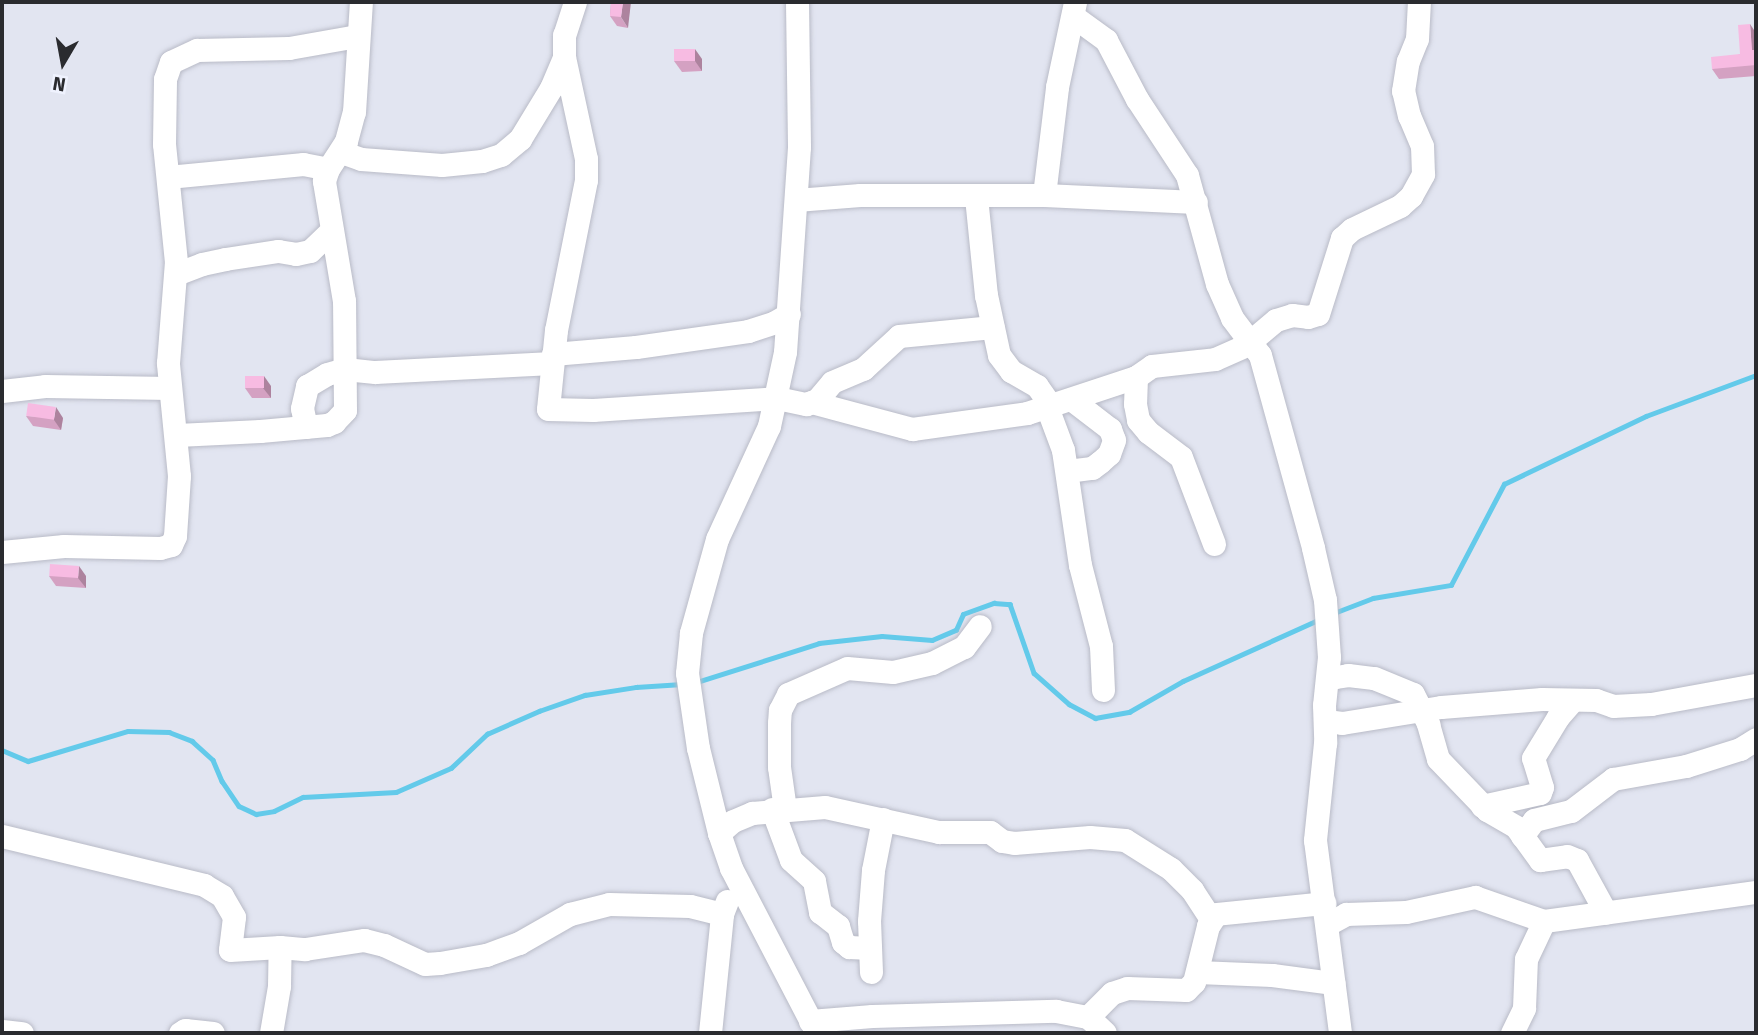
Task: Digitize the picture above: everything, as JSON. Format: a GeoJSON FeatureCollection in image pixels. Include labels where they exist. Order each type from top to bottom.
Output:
{"type":"FeatureCollection","features":[{"type":"Feature","properties":{"kind":"street"},"geometry":{"type":"LineString","coordinates":[[177,435],[306,427],[334,422],[345,410],[344,302],[324,194],[354,112],[361,2]]}},
{"type":"Feature","properties":{"kind":"street"},"geometry":{"type":"LineString","coordinates":[[575,2],[564,35],[564,57],[583,141],[586,180],[552,358],[548,409],[593,410],[777,398],[799,404],[811,402],[823,395],[832,382],[863,369],[899,336],[993,327]]}},
{"type":"Feature","properties":{"kind":"street"},"geometry":{"type":"LineString","coordinates":[[797,2],[799,147],[789,314],[777,398],[769,426],[717,539],[691,633],[687,682],[719,833],[737,883],[813,1027],[872,1016],[1056,1011],[1088,1017],[1105,1033]]}},
{"type":"Feature","properties":{"kind":"street"},"geometry":{"type":"LineString","coordinates":[[811,402],[912,429],[998,418],[1056,404],[1136,377],[1152,366],[1215,359],[1251,341],[1276,320],[1292,315],[1308,317],[1318,314],[1342,238],[1352,229],[1400,206],[1419,184],[1423,174],[1422,146],[1409,116],[1403,91],[1408,61],[1417,39],[1419,2]]}},
{"type":"Feature","properties":{"kind":"street"},"geometry":{"type":"LineString","coordinates":[[1044,195],[1057,87],[1074,9]]}},
{"type":"Feature","properties":{"kind":"street"},"geometry":{"type":"LineString","coordinates":[[1074,9],[1106,40],[1137,99],[1187,175],[1217,284],[1232,318],[1251,341],[1265,371],[1313,548],[1326,608],[1328,672],[1315,840],[1340,1033]]}},
{"type":"Feature","properties":{"kind":"street"},"geometry":{"type":"LineString","coordinates":[[2,552],[64,546],[160,548],[171,545],[175,536],[179,496],[177,435],[168,363],[176,274],[164,94],[165,79],[171,62],[197,50],[289,48],[357,36]]}},
{"type":"Feature","properties":{"kind":"street"},"geometry":{"type":"LineString","coordinates":[[168,177],[361,159],[443,165],[482,161],[501,155],[520,139],[551,88],[564,57]]}},
{"type":"Feature","properties":{"kind":"street"},"geometry":{"type":"LineString","coordinates":[[796,200],[860,195],[1044,195],[1196,202]]}},
{"type":"Feature","properties":{"kind":"street"},"geometry":{"type":"LineString","coordinates":[[976,197],[986,295],[1004,365],[1037,386],[1056,404],[1110,429],[1114,440],[1109,454],[1091,468],[1067,471]]}},
{"type":"Feature","properties":{"kind":"street"},"geometry":{"type":"LineString","coordinates":[[176,274],[225,259],[278,251],[296,254],[310,251],[332,230]]}},
{"type":"Feature","properties":{"kind":"street"},"geometry":{"type":"LineString","coordinates":[[306,427],[302,408],[307,386],[327,374],[345,369],[374,372],[552,358],[748,331],[789,314]]}},
{"type":"Feature","properties":{"kind":"street"},"geometry":{"type":"LineString","coordinates":[[1136,377],[1135,404],[1138,420],[1181,457],[1214,544]]}},
{"type":"Feature","properties":{"kind":"street"},"geometry":{"type":"LineString","coordinates":[[2,391],[45,386],[170,388]]}},
{"type":"Feature","properties":{"kind":"street"},"geometry":{"type":"LineString","coordinates":[[1056,404],[1080,565],[1101,646],[1103,690]]}},
{"type":"Feature","properties":{"kind":"street"},"geometry":{"type":"LineString","coordinates":[[870,948],[849,947],[843,942],[838,926],[820,912],[814,881],[791,860],[778,809],[780,710],[788,694],[847,668],[893,672],[932,663],[964,647],[980,626]]}},
{"type":"Feature","properties":{"kind":"street"},"geometry":{"type":"LineString","coordinates":[[1328,672],[1336,677],[1348,675],[1374,678],[1407,691],[1416,698],[1438,759],[1473,793],[1482,806],[1513,824],[1540,860],[1567,856],[1577,860],[1606,913]]}},
{"type":"Feature","properties":{"kind":"street"},"geometry":{"type":"LineString","coordinates":[[1326,721],[1349,723],[1422,710],[1533,700],[1601,701],[1616,706],[1651,704],[1756,685]]}},
{"type":"Feature","properties":{"kind":"street"},"geometry":{"type":"LineString","coordinates":[[1482,806],[1542,791],[1533,758],[1573,701]]}},
{"type":"Feature","properties":{"kind":"street"},"geometry":{"type":"LineString","coordinates":[[1522,836],[1534,820],[1571,811],[1613,779],[1686,766],[1740,749],[1756,739]]}},
{"type":"Feature","properties":{"kind":"street"},"geometry":{"type":"LineString","coordinates":[[719,833],[733,821],[751,813],[825,807],[939,832],[990,832],[1002,841],[1014,843],[1090,837],[1125,840],[1171,869],[1192,890],[1211,919]]}},
{"type":"Feature","properties":{"kind":"street"},"geometry":{"type":"LineString","coordinates":[[871,972],[873,870],[883,818]]}},
{"type":"Feature","properties":{"kind":"street"},"geometry":{"type":"LineString","coordinates":[[2,836],[204,886],[222,896],[233,917],[230,950],[280,947],[305,949],[364,940],[384,945],[425,964],[440,963],[486,955],[531,937],[570,914],[609,904],[690,906],[722,914]]}},
{"type":"Feature","properties":{"kind":"street"},"geometry":{"type":"LineString","coordinates":[[710,1033],[722,914],[737,883]]}},
{"type":"Feature","properties":{"kind":"street"},"geometry":{"type":"LineString","coordinates":[[1088,1017],[1112,993],[1127,988],[1186,990],[1197,972],[1211,919],[1223,912],[1406,912],[1475,897],[1544,921],[1756,892]]}},
{"type":"Feature","properties":{"kind":"street"},"geometry":{"type":"LineString","coordinates":[[1512,1033],[1524,1008],[1526,960],[1544,921]]}},
{"type":"Feature","properties":{"kind":"street"},"geometry":{"type":"LineString","coordinates":[[271,1033],[279,986],[280,947]]}},
{"type":"Feature","properties":{"kind":"street"},"geometry":{"type":"LineString","coordinates":[[1197,972],[1272,975],[1333,983]]}},
{"type":"Feature","properties":{"kind":"street"},"geometry":{"type":"LineString","coordinates":[[180,1033],[185,1030],[213,1033]]}},
{"type":"Feature","properties":{"kind":"street"},"geometry":{"type":"LineString","coordinates":[[2,1031],[22,1033]]}},
{"type":"Feature","properties":{"kind":"building"},"geometry":{"type":"Polygon","coordinates":[[[611,2],[623,2],[621,17],[610,16],[611,2]]]}},
{"type":"Feature","properties":{"kind":"building"},"geometry":{"type":"Polygon","coordinates":[[[1750,24],[1752,50],[1756,50],[1756,65],[1712,69],[1711,57],[1740,54],[1738,25],[1750,24]]]}},
{"type":"Feature","properties":{"kind":"building"},"geometry":{"type":"Polygon","coordinates":[[[674,49],[695,49],[695,61],[674,61],[674,49]]]}},
{"type":"Feature","properties":{"kind":"building"},"geometry":{"type":"Polygon","coordinates":[[[245,376],[264,376],[264,388],[245,388],[245,376]]]}},
{"type":"Feature","properties":{"kind":"building"},"geometry":{"type":"Polygon","coordinates":[[[28,403],[56,407],[54,420],[26,416],[28,403]]]}},
{"type":"Feature","properties":{"kind":"building"},"geometry":{"type":"Polygon","coordinates":[[[50,564],[79,566],[78,578],[49,576],[50,564]]]}},
{"type":"Feature","properties":{"kind":"waterway"},"geometry":{"type":"LineString","coordinates":[[1334,613],[1373,598],[1451,585],[1504,484],[1646,416],[1756,375]]}},
{"type":"Feature","properties":{"kind":"waterway"},"geometry":{"type":"LineString","coordinates":[[694,683],[819,643],[882,636],[932,640],[956,630],[963,614],[994,603],[1010,604],[1034,673],[1069,704],[1095,718],[1129,712],[1183,681],[1320,619]]}},
{"type":"Feature","properties":{"kind":"waterway"},"geometry":{"type":"LineString","coordinates":[[2,750],[28,761],[128,731],[169,732],[192,741],[213,760],[222,781],[239,806],[256,814],[274,811],[303,797],[396,792],[451,768],[487,734],[539,711],[585,695],[636,687],[682,684]]}}]}
